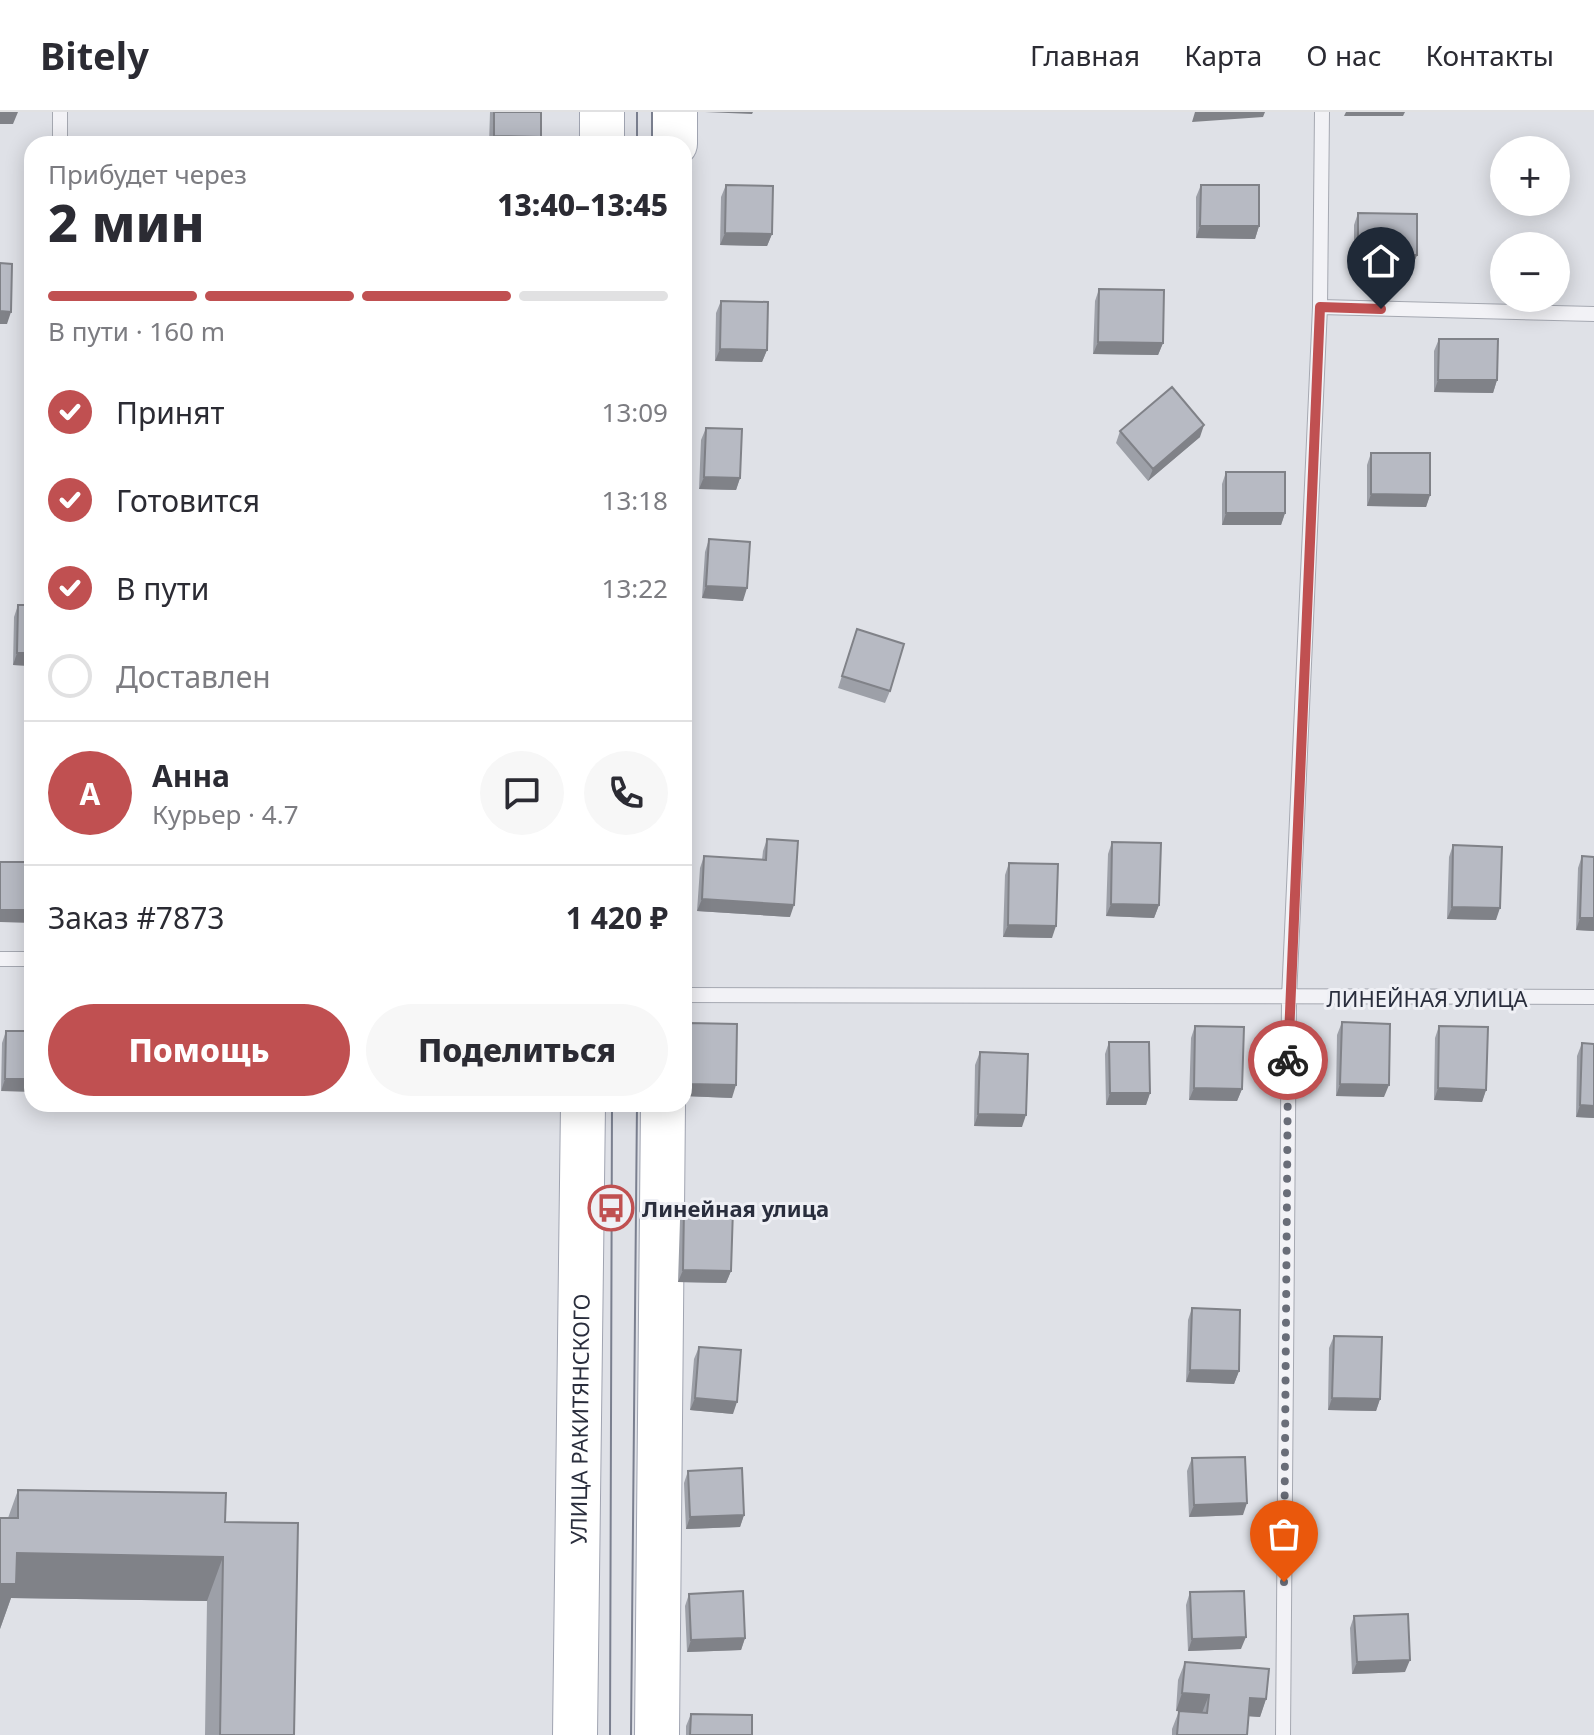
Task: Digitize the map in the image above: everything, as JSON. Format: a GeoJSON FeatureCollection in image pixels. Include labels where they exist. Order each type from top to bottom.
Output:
{"type":"FeatureCollection","features":[{"type":"Feature","properties":{"kind":"main road"},"geometry":{"type":"LineString","coordinates":[[602,112],[602,136]]}},
{"type":"Feature","properties":{"kind":"main road"},"geometry":{"type":"LineString","coordinates":[[675,112],[675,136]]}},
{"type":"Feature","properties":{"kind":"main road","name":"УЛИЦА РАКИТЯНСКОГО"},"geometry":{"type":"LineString","coordinates":[[575,1735],[583,1112]]}},
{"type":"Feature","properties":{"kind":"main road"},"geometry":{"type":"LineString","coordinates":[[657,1735],[663,1112]]}},
{"type":"Feature","properties":{"kind":"lane"},"geometry":{"type":"LineString","coordinates":[[60,112],[60,136]]}},
{"type":"Feature","properties":{"kind":"lane"},"geometry":{"type":"LineString","coordinates":[[1283,1735],[1289,998],[1320,307],[1322,112]]}},
{"type":"Feature","properties":{"kind":"lane"},"geometry":{"type":"LineString","coordinates":[[1320,307],[1594,314]]}},
{"type":"Feature","properties":{"kind":"lane"},"geometry":{"type":"LineString","coordinates":[[0,959],[24,959]]}},
{"type":"Feature","properties":{"kind":"lane","name":"ЛИНЕЙНАЯ УЛИЦА"},"geometry":{"type":"LineString","coordinates":[[692,995],[1594,997]]}},
{"type":"Feature","properties":{"kind":"building"},"geometry":{"type":"Polygon","coordinates":[[[494,112],[541,112],[541,136],[494,136],[494,112]]]}},
{"type":"Feature","properties":{"kind":"building"},"geometry":{"type":"Polygon","coordinates":[[[726,185],[773,186],[772,234],[725,233],[726,185]]]}},
{"type":"Feature","properties":{"kind":"building"},"geometry":{"type":"Polygon","coordinates":[[[1201,185],[1259,185],[1259,226],[1200,226],[1201,185]]]}},
{"type":"Feature","properties":{"kind":"building"},"geometry":{"type":"Polygon","coordinates":[[[1358,213],[1417,214],[1417,255],[1358,254],[1358,213]]]}},
{"type":"Feature","properties":{"kind":"building"},"geometry":{"type":"Polygon","coordinates":[[[0,263],[12,264],[11,312],[0,311],[0,263]]]}},
{"type":"Feature","properties":{"kind":"building"},"geometry":{"type":"Polygon","coordinates":[[[1099,289],[1164,290],[1163,343],[1098,342],[1099,289]]]}},
{"type":"Feature","properties":{"kind":"building"},"geometry":{"type":"Polygon","coordinates":[[[721,301],[768,302],[767,350],[720,349],[721,301]]]}},
{"type":"Feature","properties":{"kind":"building"},"geometry":{"type":"Polygon","coordinates":[[[1439,339],[1498,339],[1497,380],[1438,380],[1439,339]]]}},
{"type":"Feature","properties":{"kind":"building"},"geometry":{"type":"Polygon","coordinates":[[[1172,387],[1204,425],[1153,469],[1120,431],[1172,387]]]}},
{"type":"Feature","properties":{"kind":"building"},"geometry":{"type":"Polygon","coordinates":[[[706,428],[742,429],[740,478],[704,477],[706,428]]]}},
{"type":"Feature","properties":{"kind":"building"},"geometry":{"type":"Polygon","coordinates":[[[1371,453],[1430,453],[1430,495],[1371,494],[1371,453]]]}},
{"type":"Feature","properties":{"kind":"building"},"geometry":{"type":"Polygon","coordinates":[[[1226,472],[1285,472],[1285,513],[1226,513],[1226,472]]]}},
{"type":"Feature","properties":{"kind":"building"},"geometry":{"type":"Polygon","coordinates":[[[709,539],[750,542],[747,588],[706,586],[709,539]]]}},
{"type":"Feature","properties":{"kind":"building"},"geometry":{"type":"Polygon","coordinates":[[[18,605],[24,605],[24,653],[17,653],[18,605]]]}},
{"type":"Feature","properties":{"kind":"building"},"geometry":{"type":"Polygon","coordinates":[[[857,629],[904,644],[890,691],[842,676],[857,629]]]}},
{"type":"Feature","properties":{"kind":"building"},"geometry":{"type":"Polygon","coordinates":[[[767,839],[798,841],[794,905],[702,899],[704,856],[766,860],[767,839]]]}},
{"type":"Feature","properties":{"kind":"building"},"geometry":{"type":"Polygon","coordinates":[[[1112,842],[1161,843],[1159,905],[1111,904],[1112,842]]]}},
{"type":"Feature","properties":{"kind":"building"},"geometry":{"type":"Polygon","coordinates":[[[1453,845],[1502,847],[1500,908],[1452,907],[1453,845]]]}},
{"type":"Feature","properties":{"kind":"building"},"geometry":{"type":"Polygon","coordinates":[[[1582,856],[1594,857],[1594,918],[1580,918],[1582,856]]]}},
{"type":"Feature","properties":{"kind":"building"},"geometry":{"type":"Polygon","coordinates":[[[0,862],[24,862],[24,910],[0,910],[0,862]]]}},
{"type":"Feature","properties":{"kind":"building"},"geometry":{"type":"Polygon","coordinates":[[[1009,863],[1058,864],[1056,926],[1008,925],[1009,863]]]}},
{"type":"Feature","properties":{"kind":"building"},"geometry":{"type":"Polygon","coordinates":[[[1342,1022],[1390,1024],[1389,1085],[1340,1084],[1342,1022]]]}},
{"type":"Feature","properties":{"kind":"building"},"geometry":{"type":"Polygon","coordinates":[[[692,1023],[737,1024],[736,1085],[692,1084],[692,1023]]]}},
{"type":"Feature","properties":{"kind":"building"},"geometry":{"type":"Polygon","coordinates":[[[1195,1026],[1244,1027],[1242,1089],[1194,1088],[1195,1026]]]}},
{"type":"Feature","properties":{"kind":"building"},"geometry":{"type":"Polygon","coordinates":[[[1439,1026],[1488,1027],[1486,1090],[1438,1088],[1439,1026]]]}},
{"type":"Feature","properties":{"kind":"building"},"geometry":{"type":"Polygon","coordinates":[[[6,1031],[24,1031],[24,1079],[5,1079],[6,1031]]]}},
{"type":"Feature","properties":{"kind":"building"},"geometry":{"type":"Polygon","coordinates":[[[1109,1042],[1149,1042],[1150,1093],[1110,1093],[1109,1042]]]}},
{"type":"Feature","properties":{"kind":"building"},"geometry":{"type":"Polygon","coordinates":[[[1582,1043],[1594,1044],[1594,1106],[1580,1105],[1582,1043]]]}},
{"type":"Feature","properties":{"kind":"building"},"geometry":{"type":"Polygon","coordinates":[[[980,1052],[1028,1054],[1026,1115],[978,1114],[980,1052]]]}},
{"type":"Feature","properties":{"kind":"building"},"geometry":{"type":"Polygon","coordinates":[[[684,1208],[733,1209],[731,1271],[683,1270],[684,1208]]]}},
{"type":"Feature","properties":{"kind":"building"},"geometry":{"type":"Polygon","coordinates":[[[1192,1308],[1240,1310],[1239,1371],[1190,1370],[1192,1308]]]}},
{"type":"Feature","properties":{"kind":"building"},"geometry":{"type":"Polygon","coordinates":[[[1334,1336],[1382,1337],[1380,1399],[1332,1398],[1334,1336]]]}},
{"type":"Feature","properties":{"kind":"building"},"geometry":{"type":"Polygon","coordinates":[[[699,1347],[741,1350],[737,1402],[695,1398],[699,1347]]]}},
{"type":"Feature","properties":{"kind":"building"},"geometry":{"type":"Polygon","coordinates":[[[1245,1457],[1247,1503],[1194,1505],[1192,1458],[1245,1457]]]}},
{"type":"Feature","properties":{"kind":"building"},"geometry":{"type":"Polygon","coordinates":[[[742,1468],[744,1515],[690,1517],[688,1471],[742,1468]]]}},
{"type":"Feature","properties":{"kind":"building"},"geometry":{"type":"Polygon","coordinates":[[[18,1490],[226,1493],[225,1522],[298,1523],[294,1735],[220,1735],[223,1557],[17,1553],[16,1584],[0,1584],[0,1518],[18,1518],[18,1490]]]}},
{"type":"Feature","properties":{"kind":"building"},"geometry":{"type":"Polygon","coordinates":[[[743,1591],[745,1638],[691,1640],[689,1594],[743,1591]]]}},
{"type":"Feature","properties":{"kind":"building"},"geometry":{"type":"Polygon","coordinates":[[[1244,1591],[1246,1637],[1192,1639],[1190,1592],[1244,1591]]]}},
{"type":"Feature","properties":{"kind":"building"},"geometry":{"type":"Polygon","coordinates":[[[1408,1614],[1410,1660],[1357,1662],[1354,1616],[1408,1614]]]}},
{"type":"Feature","properties":{"kind":"building"},"geometry":{"type":"Polygon","coordinates":[[[1185,1662],[1269,1669],[1266,1699],[1250,1698],[1247,1735],[1177,1735],[1179,1711],[1207,1713],[1209,1695],[1182,1693],[1185,1662]]]}},
{"type":"Feature","properties":{"kind":"building"},"geometry":{"type":"Polygon","coordinates":[[[691,1714],[752,1715],[752,1735],[690,1735],[691,1714]]]}},
{"type":"Feature","properties":{"kind":"tram line"},"geometry":{"type":"LineString","coordinates":[[637,112],[637,136]]}},
{"type":"Feature","properties":{"kind":"tram line"},"geometry":{"type":"LineString","coordinates":[[652,112],[652,136]]}},
{"type":"Feature","properties":{"kind":"tram line"},"geometry":{"type":"LineString","coordinates":[[610,1735],[612,1112]]}},
{"type":"Feature","properties":{"kind":"tram line"},"geometry":{"type":"LineString","coordinates":[[631,1735],[637,1112]]}},
{"type":"Feature","properties":{"kind":"way so far"},"geometry":{"type":"LineString","coordinates":[[1284,1582],[1288,1060]]}},
{"type":"Feature","properties":{"kind":"place","name":"Линейная улица"},"geometry":{"type":"Point","coordinates":[611,1208]}},
{"type":"Feature","properties":{"kind":"route"},"geometry":{"type":"LineString","coordinates":[[1288,1060],[1320,307],[1381,309]]}}]}
